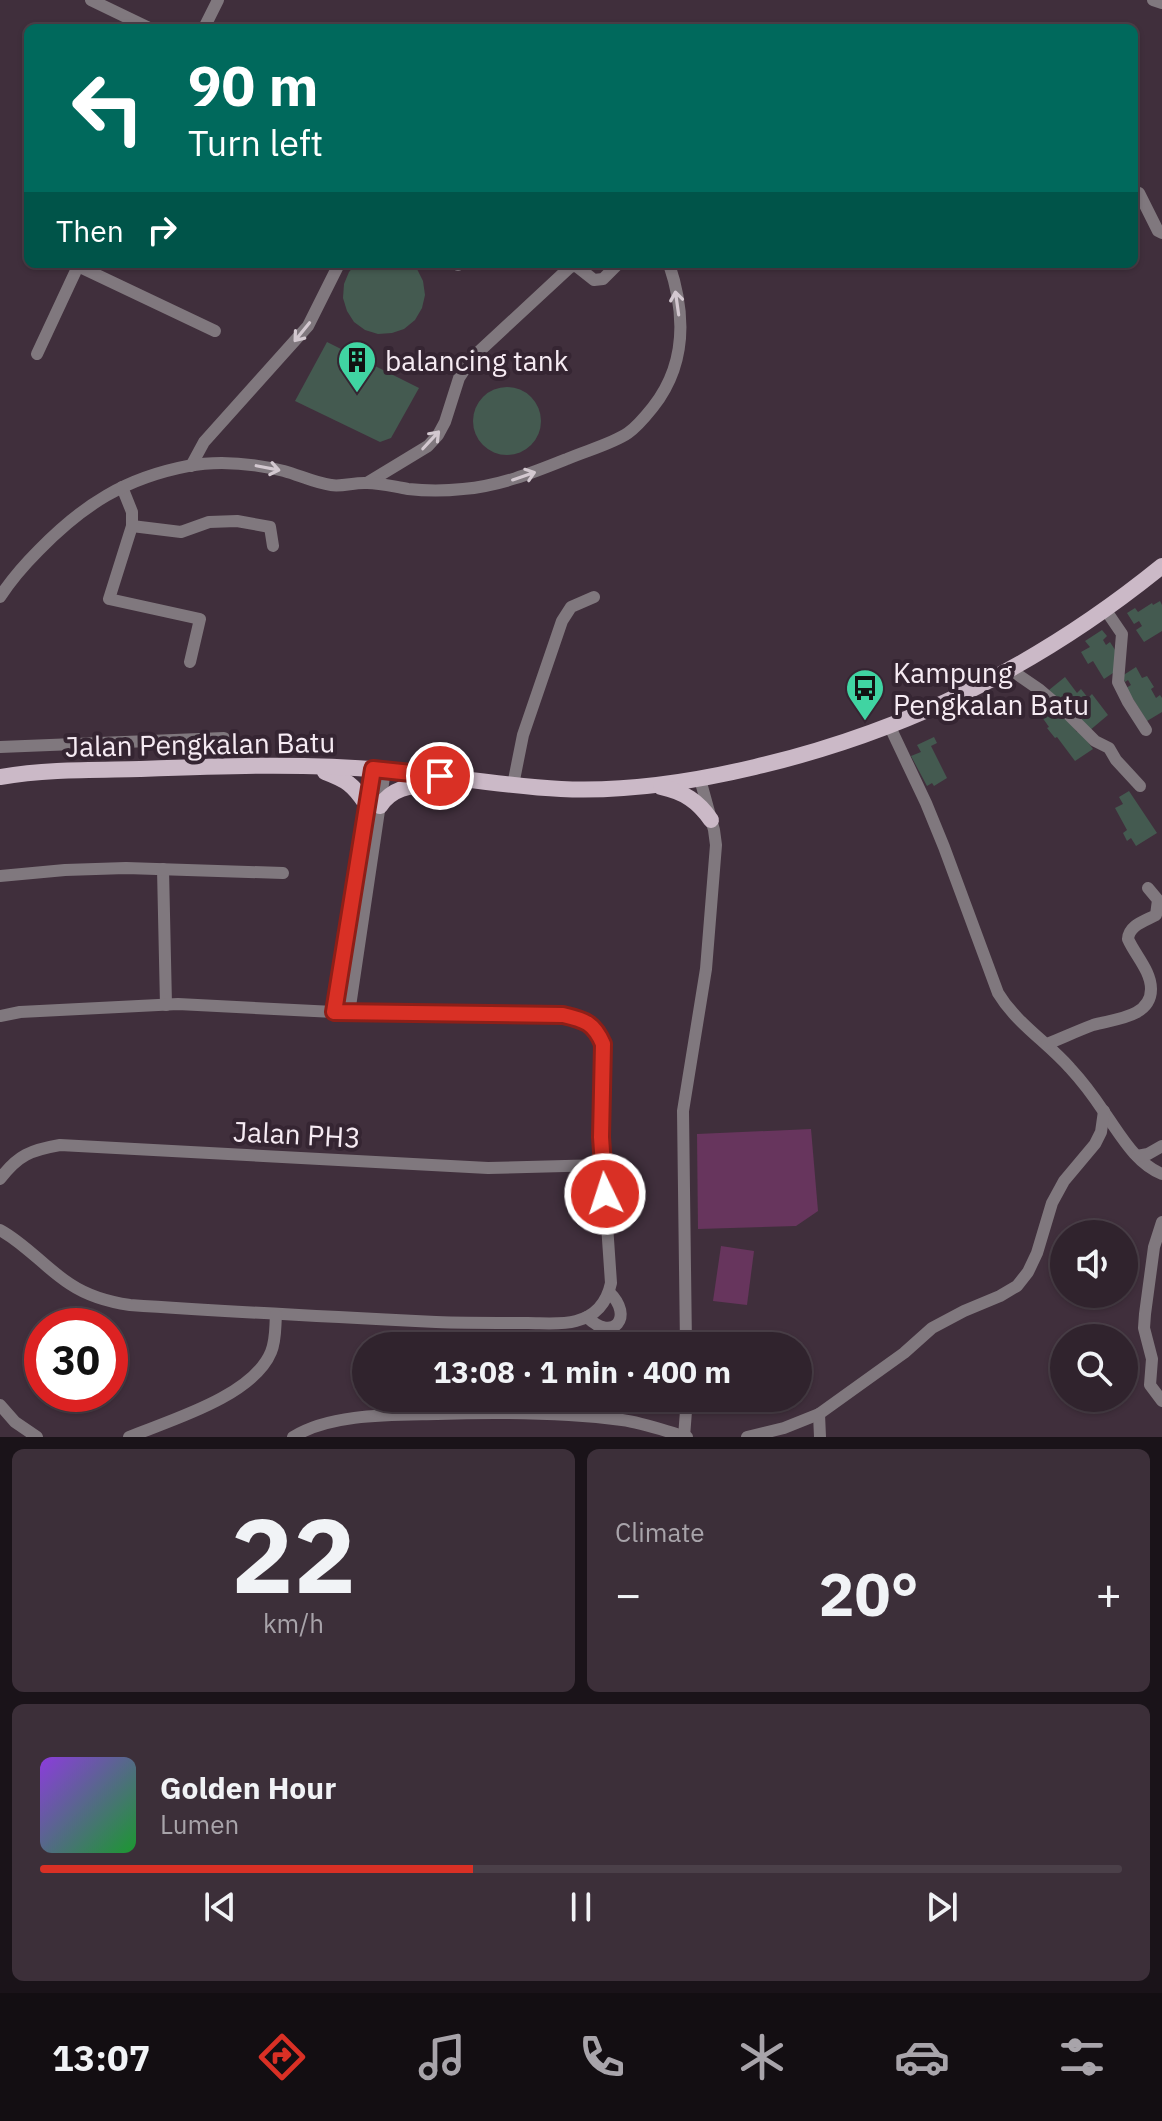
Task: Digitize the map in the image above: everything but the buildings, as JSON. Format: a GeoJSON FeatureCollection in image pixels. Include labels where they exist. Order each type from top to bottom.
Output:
{"type":"FeatureCollection","features":[{"type":"Feature","properties":{"kind":"main road","name":"Jalan Pengkalan Batu"},"geometry":{"type":"LineString","coordinates":[[0,777],[51,772],[275,764],[592,789],[700,779],[817,752],[890,727],[965,695],[1011,670],[1105,609],[1162,566]]}},
{"type":"Feature","properties":{"kind":"main road"},"geometry":{"type":"LineString","coordinates":[[305,765],[346,780],[373,805],[405,787],[468,780]]}},
{"type":"Feature","properties":{"kind":"main road"},"geometry":{"type":"LineString","coordinates":[[645,786],[688,796],[703,808],[711,820]]}},
{"type":"Feature","properties":{"kind":"street"},"geometry":{"type":"LineString","coordinates":[[91,0],[141,24]]}},
{"type":"Feature","properties":{"kind":"street"},"geometry":{"type":"LineString","coordinates":[[206,24],[218,0]]}},
{"type":"Feature","properties":{"kind":"street"},"geometry":{"type":"LineString","coordinates":[[1153,0],[1162,3]]}},
{"type":"Feature","properties":{"kind":"street"},"geometry":{"type":"LineString","coordinates":[[1139,193],[1158,231],[1162,233]]}},
{"type":"Feature","properties":{"kind":"street"},"geometry":{"type":"LineString","coordinates":[[37,354],[78,268]]}},
{"type":"Feature","properties":{"kind":"street"},"geometry":{"type":"LineString","coordinates":[[85,268],[215,331]]}},
{"type":"Feature","properties":{"kind":"street"},"geometry":{"type":"LineString","coordinates":[[191,466],[204,442],[308,326],[337,268]]}},
{"type":"Feature","properties":{"kind":"street"},"geometry":{"type":"LineString","coordinates":[[367,483],[428,446],[445,422],[459,378],[472,358],[569,268]]}},
{"type":"Feature","properties":{"kind":"street"},"geometry":{"type":"LineString","coordinates":[[579,268],[594,280],[603,279],[614,268]]}},
{"type":"Feature","properties":{"kind":"street"},"geometry":{"type":"LineString","coordinates":[[0,597],[28,561],[66,523],[92,503],[147,477],[191,466],[227,464],[258,466],[332,486],[367,483],[434,491],[495,485],[521,478],[626,435],[662,396],[678,354],[681,337],[670,268]]}},
{"type":"Feature","properties":{"kind":"street"},"geometry":{"type":"LineString","coordinates":[[122,487],[132,512],[132,526],[109,599],[200,619],[190,662]]}},
{"type":"Feature","properties":{"kind":"street"},"geometry":{"type":"LineString","coordinates":[[132,526],[181,532],[209,522],[237,521],[270,527],[273,546]]}},
{"type":"Feature","properties":{"kind":"street"},"geometry":{"type":"LineString","coordinates":[[513,785],[525,726],[562,621],[571,607],[594,597]]}},
{"type":"Feature","properties":{"kind":"street"},"geometry":{"type":"LineString","coordinates":[[1105,609],[1122,634],[1118,682],[1146,730]]}},
{"type":"Feature","properties":{"kind":"street"},"geometry":{"type":"LineString","coordinates":[[1011,670],[1040,690],[1095,741],[1109,748],[1140,786]]}},
{"type":"Feature","properties":{"kind":"street"},"geometry":{"type":"LineString","coordinates":[[890,727],[944,847],[998,993],[1007,1008],[1072,1070],[1137,1156],[1162,1174]]}},
{"type":"Feature","properties":{"kind":"street"},"geometry":{"type":"LineString","coordinates":[[0,747],[224,738]]}},
{"type":"Feature","properties":{"kind":"street"},"geometry":{"type":"LineString","coordinates":[[334,1012],[362,833],[373,805],[379,770]]}},
{"type":"Feature","properties":{"kind":"street"},"geometry":{"type":"LineString","coordinates":[[686,1332],[682,1126],[706,969],[716,845],[700,779]]}},
{"type":"Feature","properties":{"kind":"street"},"geometry":{"type":"LineString","coordinates":[[349,1013],[376,835],[373,805]]}},
{"type":"Feature","properties":{"kind":"street"},"geometry":{"type":"LineString","coordinates":[[362,833],[376,835]]}},
{"type":"Feature","properties":{"kind":"street"},"geometry":{"type":"LineString","coordinates":[[0,876],[126,868],[283,873]]}},
{"type":"Feature","properties":{"kind":"street"},"geometry":{"type":"LineString","coordinates":[[163,869],[166,1005]]}},
{"type":"Feature","properties":{"kind":"street"},"geometry":{"type":"LineString","coordinates":[[356,869],[370,871]]}},
{"type":"Feature","properties":{"kind":"street"},"geometry":{"type":"LineString","coordinates":[[1047,1044],[1095,1024],[1137,1012],[1149,999],[1149,980],[1128,939],[1128,932],[1133,927],[1156,915],[1158,900],[1148,888]]}},
{"type":"Feature","properties":{"kind":"street"},"geometry":{"type":"LineString","coordinates":[[0,1016],[20,1012],[166,1005],[349,1013],[563,1015],[590,1024],[603,1044],[601,1137],[611,1283],[602,1305],[577,1321],[509,1323],[276,1315],[130,1305],[109,1302],[69,1284],[21,1243],[0,1230]]}},
{"type":"Feature","properties":{"kind":"street"},"geometry":{"type":"LineString","coordinates":[[747,1437],[784,1428],[819,1414],[904,1353],[932,1328],[1017,1286],[1037,1253],[1052,1203],[1064,1181],[1095,1144],[1101,1132],[1104,1111]]}},
{"type":"Feature","properties":{"kind":"street","name":"Jalan PH3"},"geometry":{"type":"LineString","coordinates":[[0,1179],[20,1157],[38,1148],[60,1145],[488,1168],[603,1165]]}},
{"type":"Feature","properties":{"kind":"street"},"geometry":{"type":"LineString","coordinates":[[1137,1156],[1162,1146]]}},
{"type":"Feature","properties":{"kind":"street"},"geometry":{"type":"LineString","coordinates":[[1162,1222],[1154,1247],[1144,1328],[1152,1359],[1150,1385],[1162,1401]]}},
{"type":"Feature","properties":{"kind":"street"},"geometry":{"type":"LineString","coordinates":[[587,1317],[604,1329],[612,1328],[619,1322],[622,1312],[618,1301],[609,1292]]}},
{"type":"Feature","properties":{"kind":"street"},"geometry":{"type":"LineString","coordinates":[[129,1437],[224,1397],[250,1380],[272,1349],[276,1315]]}},
{"type":"Feature","properties":{"kind":"street"},"geometry":{"type":"LineString","coordinates":[[0,1405],[15,1422],[37,1437]]}},
{"type":"Feature","properties":{"kind":"street"},"geometry":{"type":"LineString","coordinates":[[293,1437],[326,1424],[355,1419],[525,1412],[623,1420],[685,1437],[686,1412]]}},
{"type":"Feature","properties":{"kind":"street"},"geometry":{"type":"LineString","coordinates":[[819,1414],[820,1437]]}},
{"type":"Feature","properties":{"kind":"shaded area"},"geometry":{"type":"Polygon","coordinates":[[[811,1129],[818,1211],[796,1226],[698,1229],[697,1134],[811,1129]]]}},
{"type":"Feature","properties":{"kind":"shaded area"},"geometry":{"type":"Polygon","coordinates":[[[721,1246],[754,1251],[747,1305],[713,1301],[721,1246]]]}},
{"type":"Feature","properties":{"kind":"place","name":"balancing tank"},"geometry":{"type":"Point","coordinates":[357,394]}},
{"type":"Feature","properties":{"kind":"place","name":"Kampung Pengkalan Batu"},"geometry":{"type":"Point","coordinates":[865,722]}},
{"type":"Feature","properties":{"kind":"route"},"geometry":{"type":"LineString","coordinates":[[440,776],[373,769],[334,1012],[563,1015],[590,1024],[603,1044],[601,1137],[605,1194]]}}]}
